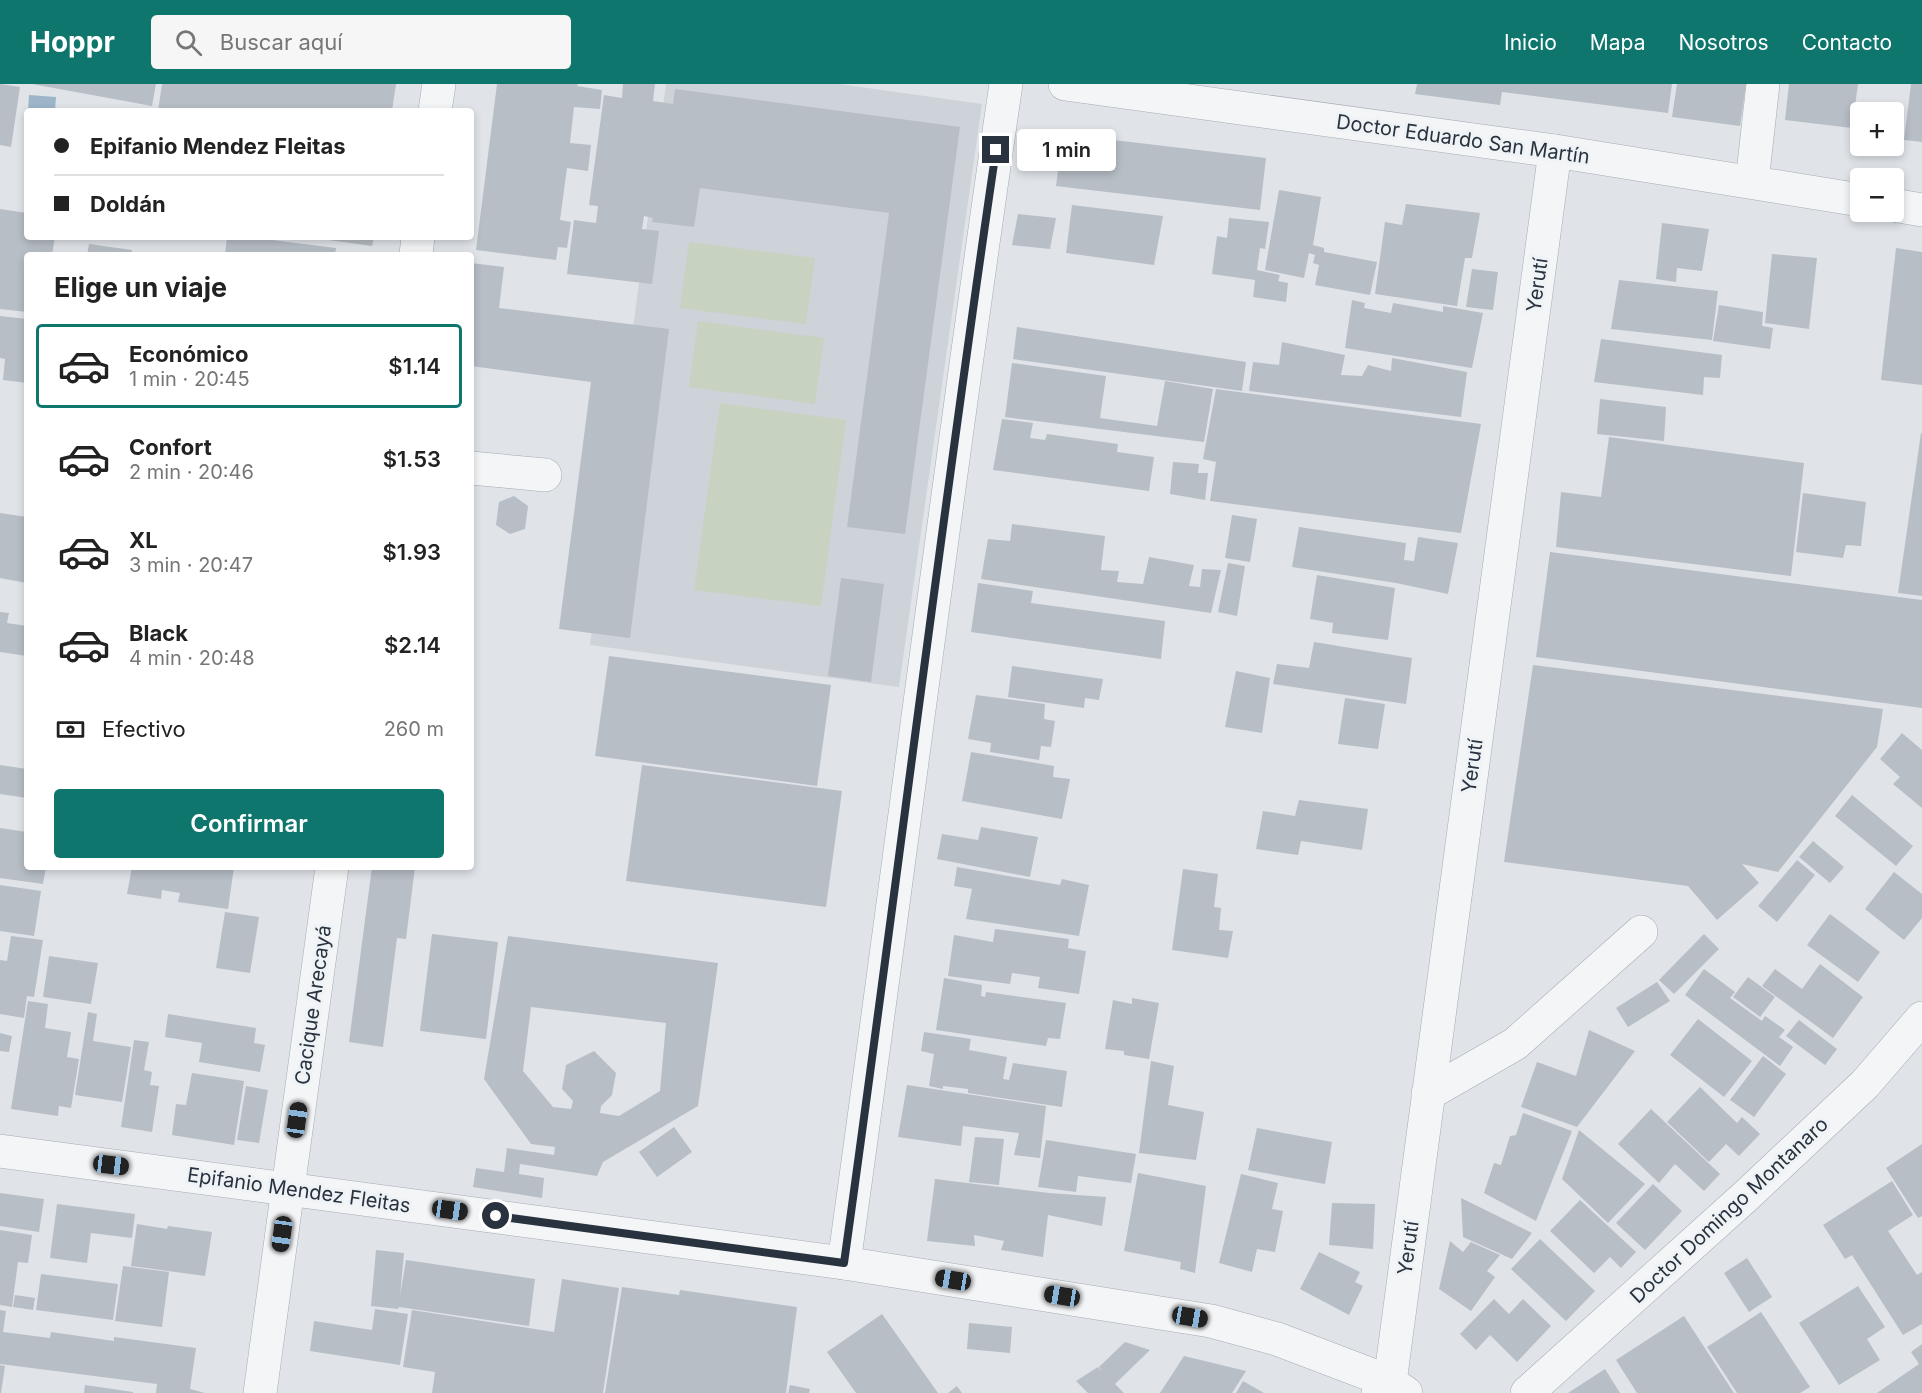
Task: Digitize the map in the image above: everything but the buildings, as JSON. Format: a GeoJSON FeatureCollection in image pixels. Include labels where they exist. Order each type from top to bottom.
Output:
{"type":"FeatureCollection","features":[{"type":"Feature","properties":{"kind":"street"},"geometry":{"type":"LineString","coordinates":[[435,108],[439,84]]}},
{"type":"Feature","properties":{"kind":"street"},"geometry":{"type":"LineString","coordinates":[[844,1263],[970,327],[1006,84]]}},
{"type":"Feature","properties":{"kind":"street","name":"Doctor Eduardo San Martín"},"geometry":{"type":"LineString","coordinates":[[1065,84],[1555,151],[1850,198]]}},
{"type":"Feature","properties":{"kind":"street"},"geometry":{"type":"LineString","coordinates":[[1752,182],[1763,84]]}},
{"type":"Feature","properties":{"kind":"street","name":"Yerutí"},"geometry":{"type":"LineString","coordinates":[[1392,1389],[1428,1094],[1555,151]]}},
{"type":"Feature","properties":{"kind":"street"},"geometry":{"type":"LineString","coordinates":[[1904,207],[1922,210]]}},
{"type":"Feature","properties":{"kind":"street"},"geometry":{"type":"LineString","coordinates":[[474,468],[545,475]]}},
{"type":"Feature","properties":{"kind":"street","name":"Cacique Arecayá"},"geometry":{"type":"LineString","coordinates":[[260,1393],[332,870]]}},
{"type":"Feature","properties":{"kind":"street"},"geometry":{"type":"LineString","coordinates":[[1428,1094],[1515,1044],[1641,932]]}},
{"type":"Feature","properties":{"kind":"street","name":"Doctor Domingo Montanaro"},"geometry":{"type":"LineString","coordinates":[[1527,1393],[1747,1195],[1865,1084],[1922,1018]]}},
{"type":"Feature","properties":{"kind":"street","name":"Epifanio Mendez Fleitas"},"geometry":{"type":"LineString","coordinates":[[0,1151],[844,1263],[1211,1321],[1277,1339],[1392,1389]]}},
{"type":"Feature","properties":{"kind":"shaded area"},"geometry":{"type":"Polygon","coordinates":[[[666,84],[839,84],[982,104],[899,687],[590,645],[666,84]]]}},
{"type":"Feature","properties":{"kind":"green space"},"geometry":{"type":"Polygon","coordinates":[[[689,242],[815,258],[806,324],[680,308],[689,242]]]}},
{"type":"Feature","properties":{"kind":"green space"},"geometry":{"type":"Polygon","coordinates":[[[698,321],[824,338],[815,404],[689,387],[698,321]]]}},
{"type":"Feature","properties":{"kind":"green space"},"geometry":{"type":"Polygon","coordinates":[[[720,403],[846,420],[821,606],[694,590],[720,403]]]}},
{"type":"Feature","properties":{"kind":"water"},"geometry":{"type":"Polygon","coordinates":[[[29,95],[56,97],[55,108],[28,108],[29,95]]]}},
{"type":"Feature","properties":{"kind":"route"},"geometry":{"type":"LineString","coordinates":[[496,1216],[844,1263],[882,995],[970,327],[996,150]]}}]}
